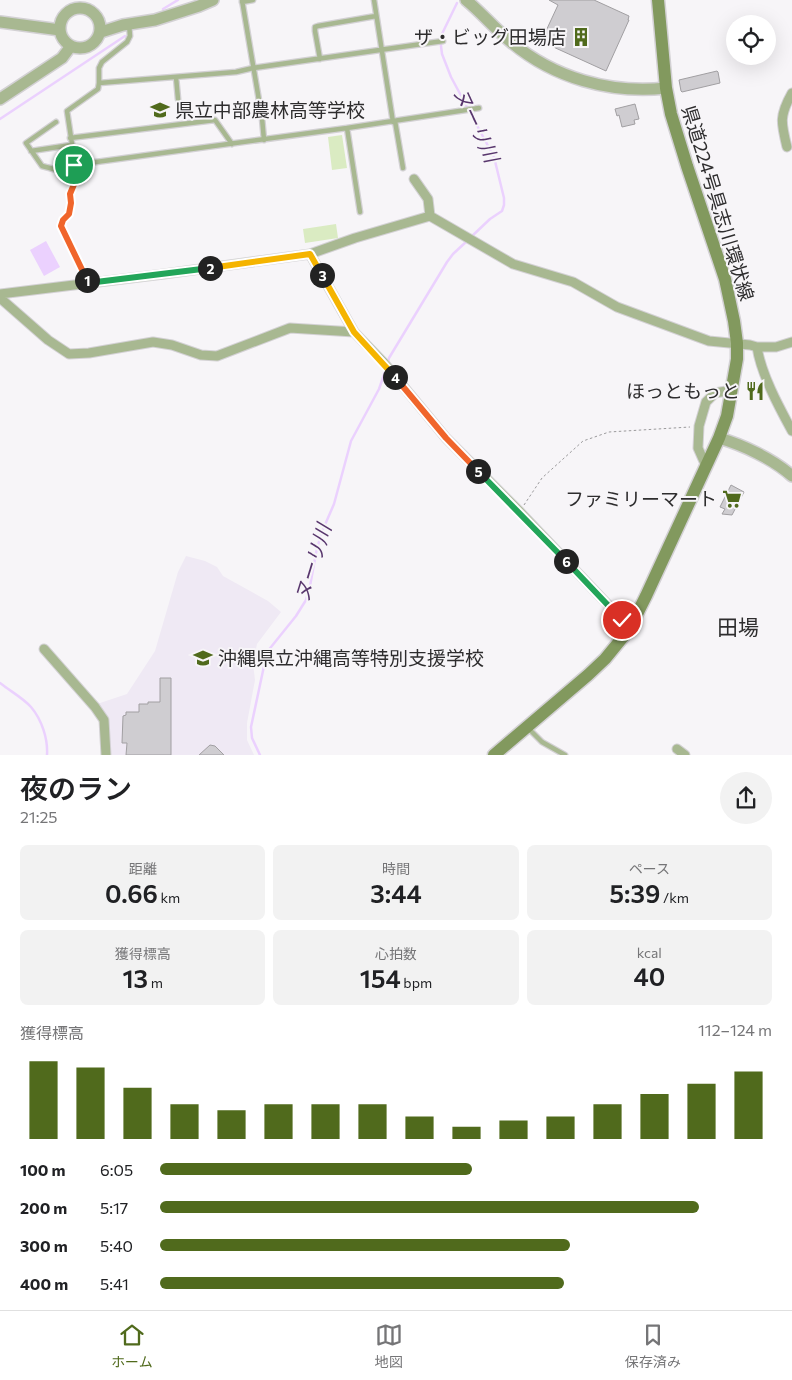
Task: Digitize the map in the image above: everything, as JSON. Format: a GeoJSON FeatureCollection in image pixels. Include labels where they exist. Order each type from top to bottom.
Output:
{"type":"FeatureCollection","features":[{"type":"Feature","properties":{"kind":"main road","name":"県道224号具志川環状線"},"geometry":{"type":"LineString","coordinates":[[494,755],[605,659],[629,627],[662,564],[719,438],[727,416],[737,359],[734,321],[725,279],[671,114],[666,88],[658,0]]}},
{"type":"Feature","properties":{"kind":"street"},"geometry":{"type":"LineString","coordinates":[[92,11],[99,0]]}},
{"type":"Feature","properties":{"kind":"street"},"geometry":{"type":"LineString","coordinates":[[101,32],[130,24],[155,20],[213,0]]}},
{"type":"Feature","properties":{"kind":"street"},"geometry":{"type":"LineString","coordinates":[[466,0],[511,42],[538,61],[563,74],[591,83],[617,87],[646,90],[666,88]]}},
{"type":"Feature","properties":{"kind":"street"},"geometry":{"type":"LineString","coordinates":[[79,7],[92,11],[100,20],[101,32],[94,43],[89,46],[77,48],[71,46],[65,42],[60,30],[60,23],[67,12],[79,7]]}},
{"type":"Feature","properties":{"kind":"street"},"geometry":{"type":"LineString","coordinates":[[0,22],[60,30]]}},
{"type":"Feature","properties":{"kind":"street"},"geometry":{"type":"LineString","coordinates":[[0,99],[62,58],[71,46]]}},
{"type":"Feature","properties":{"kind":"street"},"geometry":{"type":"LineString","coordinates":[[787,148],[781,126],[784,107],[792,93]]}},
{"type":"Feature","properties":{"kind":"street"},"geometry":{"type":"LineString","coordinates":[[414,179],[428,199],[430,216]]}},
{"type":"Feature","properties":{"kind":"street"},"geometry":{"type":"LineString","coordinates":[[0,296],[310,254],[355,238],[430,216],[513,264],[573,282],[617,306],[709,341],[750,344],[758,347],[776,347],[792,342]]}},
{"type":"Feature","properties":{"kind":"street"},"geometry":{"type":"LineString","coordinates":[[310,254],[354,332],[384,363],[446,438],[520,512],[629,627]]}},
{"type":"Feature","properties":{"kind":"street"},"geometry":{"type":"LineString","coordinates":[[0,296],[48,340],[69,354],[89,353],[153,342],[172,345],[201,355],[217,356],[290,328],[354,332]]}},
{"type":"Feature","properties":{"kind":"street"},"geometry":{"type":"LineString","coordinates":[[758,347],[759,359],[792,431]]}},
{"type":"Feature","properties":{"kind":"street"},"geometry":{"type":"LineString","coordinates":[[706,466],[698,448],[698,426],[706,402],[715,392],[732,390]]}},
{"type":"Feature","properties":{"kind":"street"},"geometry":{"type":"LineString","coordinates":[[719,438],[739,444],[759,454],[792,476]]}},
{"type":"Feature","properties":{"kind":"street"},"geometry":{"type":"LineString","coordinates":[[44,649],[95,707],[104,720],[106,755]]}},
{"type":"Feature","properties":{"kind":"street"},"geometry":{"type":"LineString","coordinates":[[677,749],[685,755]]}},
{"type":"Feature","properties":{"kind":"lane"},"geometry":{"type":"LineString","coordinates":[[253,0],[242,1],[264,140]]}},
{"type":"Feature","properties":{"kind":"lane"},"geometry":{"type":"LineString","coordinates":[[374,0],[403,168]]}},
{"type":"Feature","properties":{"kind":"lane"},"geometry":{"type":"LineString","coordinates":[[320,59],[315,27],[376,16]]}},
{"type":"Feature","properties":{"kind":"lane"},"geometry":{"type":"LineString","coordinates":[[88,283],[61,226],[63,220],[69,214],[70,194],[77,177],[67,111],[98,89],[98,68],[102,62],[127,42],[130,36],[130,24]]}},
{"type":"Feature","properties":{"kind":"lane"},"geometry":{"type":"LineString","coordinates":[[99,83],[236,72],[443,41]]}},
{"type":"Feature","properties":{"kind":"lane"},"geometry":{"type":"LineString","coordinates":[[176,77],[178,99]]}},
{"type":"Feature","properties":{"kind":"lane"},"geometry":{"type":"LineString","coordinates":[[74,165],[394,122],[479,108]]}},
{"type":"Feature","properties":{"kind":"lane"},"geometry":{"type":"LineString","coordinates":[[70,138],[215,120],[232,144]]}},
{"type":"Feature","properties":{"kind":"lane"},"geometry":{"type":"LineString","coordinates":[[56,122],[26,143],[42,166],[61,171]]}},
{"type":"Feature","properties":{"kind":"lane"},"geometry":{"type":"LineString","coordinates":[[347,128],[360,212]]}},
{"type":"Feature","properties":{"kind":"lane"},"geometry":{"type":"LineString","coordinates":[[31,151],[71,145]]}},
{"type":"Feature","properties":{"kind":"lane"},"geometry":{"type":"LineString","coordinates":[[527,727],[542,742],[565,755]]}},
{"type":"Feature","properties":{"kind":"path"},"geometry":{"type":"LineString","coordinates":[[520,512],[542,478],[584,441],[608,432],[698,426]]}},
{"type":"Feature","properties":{"kind":"shaded area"},"geometry":{"type":"Polygon","coordinates":[[[46,241],[60,267],[44,276],[30,250],[46,241]]]}},
{"type":"Feature","properties":{"kind":"shaded area","name":"沖縄県立沖縄高等特別支援学校"},"geometry":{"type":"Polygon","coordinates":[[[186,556],[205,561],[217,567],[223,576],[268,601],[281,612],[257,644],[253,664],[255,680],[247,723],[247,740],[254,755],[109,755],[97,704],[127,694],[155,651],[178,572],[186,556]]]}},
{"type":"Feature","properties":{"kind":"green space"},"geometry":{"type":"Polygon","coordinates":[[[342,135],[347,168],[332,170],[328,137],[342,135]]]}},
{"type":"Feature","properties":{"kind":"green space"},"geometry":{"type":"Polygon","coordinates":[[[336,224],[338,238],[305,243],[303,229],[336,224]]]}},
{"type":"Feature","properties":{"kind":"building","name":"ザ・ビッグ田場店"},"geometry":{"type":"Polygon","coordinates":[[[549,0],[594,0],[629,16],[629,20],[606,71],[538,40],[542,32],[545,33],[558,5],[549,0]]]}},
{"type":"Feature","properties":{"kind":"building"},"geometry":{"type":"Polygon","coordinates":[[[717,71],[720,83],[681,91],[679,80],[717,71]]]}},
{"type":"Feature","properties":{"kind":"building"},"geometry":{"type":"Polygon","coordinates":[[[635,104],[639,119],[634,120],[635,124],[622,127],[619,115],[617,116],[615,109],[635,104]]]}},
{"type":"Feature","properties":{"kind":"building","name":"ファミリーマート"},"geometry":{"type":"Polygon","coordinates":[[[731,485],[744,492],[732,515],[722,514],[725,509],[720,507],[731,485]]]}},
{"type":"Feature","properties":{"kind":"building"},"geometry":{"type":"Polygon","coordinates":[[[160,678],[171,678],[171,755],[126,755],[127,743],[122,743],[123,716],[126,715],[126,712],[139,712],[139,704],[160,702],[160,678]]]}},
{"type":"Feature","properties":{"kind":"building"},"geometry":{"type":"Polygon","coordinates":[[[210,745],[215,746],[224,755],[199,755],[210,745]]]}},
{"type":"Feature","properties":{"kind":"waterway"},"geometry":{"type":"LineString","coordinates":[[163,9],[178,0]]}},
{"type":"Feature","properties":{"kind":"waterway","name":"ヌーリ川"},"geometry":{"type":"LineString","coordinates":[[457,3],[440,38],[442,54],[451,77],[494,157],[504,198],[502,211],[490,219],[471,237]]}},
{"type":"Feature","properties":{"kind":"waterway"},"geometry":{"type":"LineString","coordinates":[[0,119],[125,36]]}},
{"type":"Feature","properties":{"kind":"waterway","name":"ヌーリ川"},"geometry":{"type":"LineString","coordinates":[[388,362],[447,262],[467,241]]}},
{"type":"Feature","properties":{"kind":"waterway","name":"ヌーリ川"},"geometry":{"type":"LineString","coordinates":[[260,755],[252,738],[251,727],[267,652],[296,616],[306,600],[321,534],[334,504],[351,441],[379,389],[386,369]]}},
{"type":"Feature","properties":{"kind":"waterway"},"geometry":{"type":"LineString","coordinates":[[0,683],[35,712],[44,730],[47,755]]}},
{"type":"Feature","properties":{"kind":"place","name":"ザ・ビッグ田場店"},"geometry":{"type":"Point","coordinates":[581,37]}},
{"type":"Feature","properties":{"kind":"place","name":"県立中部農林高等学校"},"geometry":{"type":"Point","coordinates":[160,110]}},
{"type":"Feature","properties":{"kind":"place","name":"ほっともっと"},"geometry":{"type":"Point","coordinates":[755,391]}},
{"type":"Feature","properties":{"kind":"place","name":"ファミリーマート"},"geometry":{"type":"Point","coordinates":[732,499]}},
{"type":"Feature","properties":{"kind":"place","name":"沖縄県立沖縄高等特別支援学校"},"geometry":{"type":"Point","coordinates":[203,658]}},
{"type":"Feature","properties":{"kind":"district","name":"田場"},"geometry":{"type":"Point","coordinates":[738,628]}},
{"type":"Feature","properties":{"kind":"route"},"geometry":{"type":"LineString","coordinates":[[74,165],[77,177],[70,194],[69,214],[63,220],[61,226],[88,283],[310,254],[354,332],[384,363],[446,438],[520,512],[622,620]]}}]}
